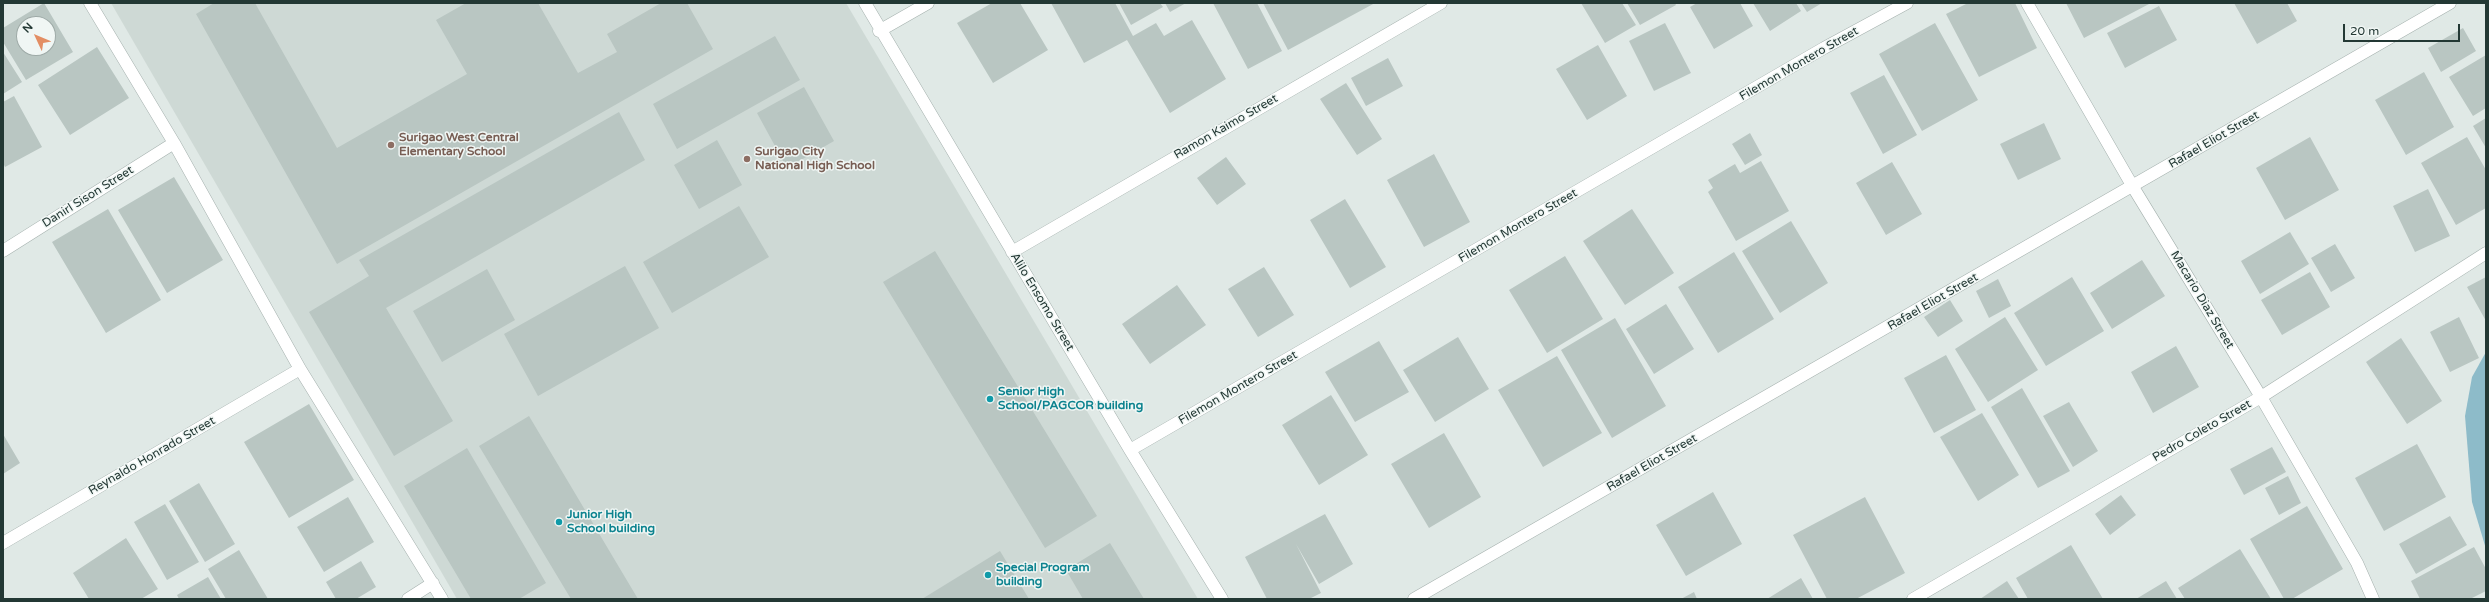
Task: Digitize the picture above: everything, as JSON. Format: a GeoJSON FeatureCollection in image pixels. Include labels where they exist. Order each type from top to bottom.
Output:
{"type":"FeatureCollection","features":[{"type":"Feature","properties":{"kind":"street"},"geometry":{"type":"LineString","coordinates":[[90,3],[174,144],[300,369],[442,599]]}},
{"type":"Feature","properties":{"kind":"street","name":"Alilo Ensomo Street"},"geometry":{"type":"LineString","coordinates":[[865,3],[879,31],[1130,450],[1222,599]]}},
{"type":"Feature","properties":{"kind":"street"},"geometry":{"type":"LineString","coordinates":[[879,31],[928,3]]}},
{"type":"Feature","properties":{"kind":"street","name":"Ramon Kaimo Street"},"geometry":{"type":"LineString","coordinates":[[1012,252],[1441,3]]}},
{"type":"Feature","properties":{"kind":"street","name":"Filemon Montero Street"},"geometry":{"type":"LineString","coordinates":[[1130,450],[1824,48],[1907,3]]}},
{"type":"Feature","properties":{"kind":"street","name":"Macario Diaz Street"},"geometry":{"type":"LineString","coordinates":[[2027,3],[2134,187],[2261,397],[2357,563],[2372,599]]}},
{"type":"Feature","properties":{"kind":"street","name":"Rafael Eliot Street"},"geometry":{"type":"LineString","coordinates":[[1414,599],[2134,187],[2450,3]]}},
{"type":"Feature","properties":{"kind":"street","name":"Danirl Sison Street"},"geometry":{"type":"LineString","coordinates":[[3,250],[174,144]]}},
{"type":"Feature","properties":{"kind":"street","name":"Pedro Coleto Street"},"geometry":{"type":"LineString","coordinates":[[1913,599],[2261,397],[2486,253]]}},
{"type":"Feature","properties":{"kind":"street","name":"Reynaldo Honrado Street"},"geometry":{"type":"LineString","coordinates":[[3,543],[300,369]]}},
{"type":"Feature","properties":{"kind":"street"},"geometry":{"type":"LineString","coordinates":[[408,599],[433,583]]}},
{"type":"Feature","properties":{"kind":"shaded area","name":"Surigao City National High School"},"geometry":{"type":"Polygon","coordinates":[[[111,3],[846,3],[1198,599],[457,599],[111,3]]]}},
{"type":"Feature","properties":{"kind":"water"},"geometry":{"type":"Polygon","coordinates":[[[2486,352],[2486,549],[2472,502],[2465,416],[2472,377],[2486,352]]]}},
{"type":"Feature","properties":{"kind":"building"},"geometry":{"type":"Polygon","coordinates":[[[44,3],[52,16],[23,16],[44,3]]]}},
{"type":"Feature","properties":{"kind":"building"},"geometry":{"type":"Polygon","coordinates":[[[214,3],[255,3],[337,148],[467,74],[436,20],[466,3],[538,3],[578,73],[617,52],[607,34],[661,3],[687,3],[713,49],[337,264],[196,14],[214,3]]]}},
{"type":"Feature","properties":{"kind":"building"},"geometry":{"type":"Polygon","coordinates":[[[992,3],[1020,3],[1048,50],[993,83],[957,23],[992,3]]]}},
{"type":"Feature","properties":{"kind":"building"},"geometry":{"type":"Polygon","coordinates":[[[1051,3],[1115,3],[1133,36],[1156,23],[1164,36],[1192,20],[1226,79],[1170,113],[1127,40],[1084,63],[1051,3]]]}},
{"type":"Feature","properties":{"kind":"building"},"geometry":{"type":"Polygon","coordinates":[[[1119,3],[1160,3],[1163,7],[1131,25],[1119,3]]]}},
{"type":"Feature","properties":{"kind":"building"},"geometry":{"type":"Polygon","coordinates":[[[1165,3],[1186,3],[1170,12],[1165,3]]]}},
{"type":"Feature","properties":{"kind":"building"},"geometry":{"type":"Polygon","coordinates":[[[1213,3],[1257,3],[1282,51],[1248,69],[1213,3]]]}},
{"type":"Feature","properties":{"kind":"building"},"geometry":{"type":"Polygon","coordinates":[[[1263,3],[1375,3],[1288,50],[1263,3]]]}},
{"type":"Feature","properties":{"kind":"building"},"geometry":{"type":"Polygon","coordinates":[[[1581,3],[1622,3],[1636,25],[1605,43],[1581,3]]]}},
{"type":"Feature","properties":{"kind":"building"},"geometry":{"type":"Polygon","coordinates":[[[1627,3],[1675,3],[1676,5],[1640,25],[1627,3]]]}},
{"type":"Feature","properties":{"kind":"building"},"geometry":{"type":"Polygon","coordinates":[[[1697,3],[1740,3],[1753,26],[1714,49],[1690,7],[1697,3]]]}},
{"type":"Feature","properties":{"kind":"building"},"geometry":{"type":"Polygon","coordinates":[[[1753,3],[1796,3],[1801,11],[1770,31],[1753,3]]]}},
{"type":"Feature","properties":{"kind":"building"},"geometry":{"type":"Polygon","coordinates":[[[1801,3],[1822,3],[1807,12],[1801,3]]]}},
{"type":"Feature","properties":{"kind":"building"},"geometry":{"type":"Polygon","coordinates":[[[1968,3],[2015,3],[2037,48],[1979,77],[1946,14],[1968,3]]]}},
{"type":"Feature","properties":{"kind":"building"},"geometry":{"type":"Polygon","coordinates":[[[2066,3],[2151,3],[2084,38],[2066,3]]]}},
{"type":"Feature","properties":{"kind":"building"},"geometry":{"type":"Polygon","coordinates":[[[2234,3],[2287,3],[2297,21],[2257,44],[2234,3]]]}},
{"type":"Feature","properties":{"kind":"building"},"geometry":{"type":"Polygon","coordinates":[[[2159,6],[2177,40],[2125,68],[2107,33],[2159,6]]]}},
{"type":"Feature","properties":{"kind":"building"},"geometry":{"type":"Polygon","coordinates":[[[16,20],[16,56],[56,56],[56,23],[73,52],[26,80],[3,42],[3,28],[16,20]]]}},
{"type":"Feature","properties":{"kind":"building"},"geometry":{"type":"Polygon","coordinates":[[[1665,23],[1691,73],[1654,91],[1629,41],[1665,23]]]}},
{"type":"Feature","properties":{"kind":"building"},"geometry":{"type":"Polygon","coordinates":[[[1935,23],[1978,100],[1922,131],[1879,54],[1935,23]]]}},
{"type":"Feature","properties":{"kind":"building"},"geometry":{"type":"Polygon","coordinates":[[[2463,28],[2476,51],[2441,72],[2428,48],[2463,28]]]}},
{"type":"Feature","properties":{"kind":"building"},"geometry":{"type":"Polygon","coordinates":[[[775,36],[800,80],[677,149],[653,104],[775,36]]]}},
{"type":"Feature","properties":{"kind":"building"},"geometry":{"type":"Polygon","coordinates":[[[1598,45],[1627,96],[1587,120],[1556,69],[1598,45]]]}},
{"type":"Feature","properties":{"kind":"building"},"geometry":{"type":"Polygon","coordinates":[[[97,47],[129,98],[70,135],[38,85],[97,47]]]}},
{"type":"Feature","properties":{"kind":"building"},"geometry":{"type":"Polygon","coordinates":[[[3,52],[22,82],[3,94],[3,52]]]}},
{"type":"Feature","properties":{"kind":"building"},"geometry":{"type":"Polygon","coordinates":[[[2486,55],[2486,108],[2473,116],[2449,77],[2486,55]]]}},
{"type":"Feature","properties":{"kind":"building"},"geometry":{"type":"Polygon","coordinates":[[[1388,58],[1403,86],[1366,106],[1351,78],[1388,58]]]}},
{"type":"Feature","properties":{"kind":"building"},"geometry":{"type":"Polygon","coordinates":[[[2424,72],[2454,127],[2406,155],[2375,100],[2424,72]]]}},
{"type":"Feature","properties":{"kind":"building"},"geometry":{"type":"Polygon","coordinates":[[[1884,75],[1917,135],[1883,154],[1850,93],[1884,75]]]}},
{"type":"Feature","properties":{"kind":"building"},"geometry":{"type":"Polygon","coordinates":[[[1346,83],[1382,139],[1357,155],[1320,99],[1346,83]]]}},
{"type":"Feature","properties":{"kind":"building"},"geometry":{"type":"Polygon","coordinates":[[[804,87],[834,141],[787,168],[757,113],[804,87]]]}},
{"type":"Feature","properties":{"kind":"building"},"geometry":{"type":"Polygon","coordinates":[[[14,96],[42,147],[5,167],[3,163],[3,102],[14,96]]]}},
{"type":"Feature","properties":{"kind":"building"},"geometry":{"type":"Polygon","coordinates":[[[619,112],[645,160],[386,308],[453,421],[394,456],[309,312],[369,276],[359,260],[619,112]]]}},
{"type":"Feature","properties":{"kind":"building"},"geometry":{"type":"Polygon","coordinates":[[[2486,118],[2486,148],[2473,126],[2486,118]]]}},
{"type":"Feature","properties":{"kind":"building"},"geometry":{"type":"Polygon","coordinates":[[[2044,123],[2061,159],[2018,180],[2000,144],[2044,123]]]}},
{"type":"Feature","properties":{"kind":"building"},"geometry":{"type":"Polygon","coordinates":[[[1750,133],[1762,155],[1745,165],[1732,144],[1750,133]]]}},
{"type":"Feature","properties":{"kind":"building"},"geometry":{"type":"Polygon","coordinates":[[[2310,137],[2339,190],[2285,220],[2256,168],[2310,137]]]}},
{"type":"Feature","properties":{"kind":"building"},"geometry":{"type":"Polygon","coordinates":[[[2467,137],[2486,170],[2486,208],[2456,225],[2421,163],[2467,137]]]}},
{"type":"Feature","properties":{"kind":"building"},"geometry":{"type":"Polygon","coordinates":[[[717,140],[742,185],[699,209],[674,165],[717,140]]]}},
{"type":"Feature","properties":{"kind":"building"},"geometry":{"type":"Polygon","coordinates":[[[1434,154],[1470,222],[1424,247],[1387,180],[1434,154]]]}},
{"type":"Feature","properties":{"kind":"building"},"geometry":{"type":"Polygon","coordinates":[[[1226,157],[1246,184],[1217,205],[1197,178],[1226,157]]]}},
{"type":"Feature","properties":{"kind":"building"},"geometry":{"type":"Polygon","coordinates":[[[1761,161],[1789,211],[1736,241],[1708,192],[1713,188],[1708,180],[1735,164],[1740,173],[1761,161]]]}},
{"type":"Feature","properties":{"kind":"building"},"geometry":{"type":"Polygon","coordinates":[[[1892,162],[1922,214],[1886,235],[1856,183],[1892,162]]]}},
{"type":"Feature","properties":{"kind":"building"},"geometry":{"type":"Polygon","coordinates":[[[174,177],[223,260],[167,293],[118,210],[174,177]]]}},
{"type":"Feature","properties":{"kind":"building"},"geometry":{"type":"Polygon","coordinates":[[[2428,189],[2450,236],[2415,252],[2393,206],[2428,189]]]}},
{"type":"Feature","properties":{"kind":"building"},"geometry":{"type":"Polygon","coordinates":[[[1345,199],[1386,267],[1350,288],[1310,220],[1345,199]]]}},
{"type":"Feature","properties":{"kind":"building"},"geometry":{"type":"Polygon","coordinates":[[[739,206],[769,257],[672,313],[643,262],[739,206]]]}},
{"type":"Feature","properties":{"kind":"building"},"geometry":{"type":"Polygon","coordinates":[[[108,209],[161,300],[106,333],[52,242],[108,209]]]}},
{"type":"Feature","properties":{"kind":"building"},"geometry":{"type":"Polygon","coordinates":[[[1632,209],[1674,273],[1625,305],[1583,241],[1632,209]]]}},
{"type":"Feature","properties":{"kind":"building"},"geometry":{"type":"Polygon","coordinates":[[[1791,221],[1828,283],[1780,313],[1742,251],[1791,221]]]}},
{"type":"Feature","properties":{"kind":"building"},"geometry":{"type":"Polygon","coordinates":[[[2290,232],[2309,264],[2260,294],[2241,261],[2290,232]]]}},
{"type":"Feature","properties":{"kind":"building"},"geometry":{"type":"Polygon","coordinates":[[[2335,244],[2355,278],[2331,292],[2311,258],[2335,244]]]}},
{"type":"Feature","properties":{"kind":"building","name":"Senior High School/PAGCOR building"},"geometry":{"type":"Polygon","coordinates":[[[935,251],[1097,516],[1045,548],[883,282],[935,251]]]}},
{"type":"Feature","properties":{"kind":"building"},"geometry":{"type":"Polygon","coordinates":[[[1734,252],[1774,319],[1718,353],[1678,287],[1734,252]]]}},
{"type":"Feature","properties":{"kind":"building"},"geometry":{"type":"Polygon","coordinates":[[[1565,256],[1603,319],[1547,353],[1509,290],[1565,256]]]}},
{"type":"Feature","properties":{"kind":"building"},"geometry":{"type":"Polygon","coordinates":[[[2142,260],[2165,296],[2112,329],[2090,293],[2142,260]]]}},
{"type":"Feature","properties":{"kind":"building"},"geometry":{"type":"Polygon","coordinates":[[[625,266],[659,328],[538,396],[504,334],[625,266]]]}},
{"type":"Feature","properties":{"kind":"building"},"geometry":{"type":"Polygon","coordinates":[[[1264,267],[1294,315],[1258,337],[1228,289],[1264,267]]]}},
{"type":"Feature","properties":{"kind":"building"},"geometry":{"type":"Polygon","coordinates":[[[487,269],[515,320],[442,362],[413,311],[487,269]]]}},
{"type":"Feature","properties":{"kind":"building"},"geometry":{"type":"Polygon","coordinates":[[[2310,272],[2330,307],[2282,335],[2261,300],[2310,272]]]}},
{"type":"Feature","properties":{"kind":"building"},"geometry":{"type":"Polygon","coordinates":[[[2072,277],[2104,331],[2046,366],[2014,313],[2072,277]]]}},
{"type":"Feature","properties":{"kind":"building"},"geometry":{"type":"Polygon","coordinates":[[[2486,277],[2486,321],[2467,287],[2486,277]]]}},
{"type":"Feature","properties":{"kind":"building"},"geometry":{"type":"Polygon","coordinates":[[[1998,279],[2011,306],[1989,318],[1976,291],[1998,279]]]}},
{"type":"Feature","properties":{"kind":"building"},"geometry":{"type":"Polygon","coordinates":[[[1177,285],[1206,325],[1150,364],[1122,324],[1177,285]]]}},
{"type":"Feature","properties":{"kind":"building"},"geometry":{"type":"Polygon","coordinates":[[[1950,300],[1963,321],[1938,337],[1924,317],[1950,300]]]}},
{"type":"Feature","properties":{"kind":"building"},"geometry":{"type":"Polygon","coordinates":[[[1666,304],[1694,349],[1654,374],[1626,329],[1666,304]]]}},
{"type":"Feature","properties":{"kind":"building"},"geometry":{"type":"Polygon","coordinates":[[[2005,317],[2038,370],[1988,402],[1955,349],[2005,317]]]}},
{"type":"Feature","properties":{"kind":"building"},"geometry":{"type":"Polygon","coordinates":[[[2459,317],[2479,358],[2450,372],[2430,332],[2459,317]]]}},
{"type":"Feature","properties":{"kind":"building"},"geometry":{"type":"Polygon","coordinates":[[[1615,318],[1666,406],[1612,438],[1561,350],[1615,318]]]}},
{"type":"Feature","properties":{"kind":"building"},"geometry":{"type":"Polygon","coordinates":[[[1458,337],[1489,389],[1435,422],[1403,370],[1458,337]]]}},
{"type":"Feature","properties":{"kind":"building"},"geometry":{"type":"Polygon","coordinates":[[[2401,338],[2442,401],[2407,424],[2366,362],[2401,338]]]}},
{"type":"Feature","properties":{"kind":"building"},"geometry":{"type":"Polygon","coordinates":[[[1379,341],[1409,392],[1355,422],[1325,372],[1379,341]]]}},
{"type":"Feature","properties":{"kind":"building"},"geometry":{"type":"Polygon","coordinates":[[[2176,346],[2199,387],[2153,413],[2131,372],[2176,346]]]}},
{"type":"Feature","properties":{"kind":"building"},"geometry":{"type":"Polygon","coordinates":[[[1946,355],[1976,410],[1934,433],[1904,378],[1946,355]]]}},
{"type":"Feature","properties":{"kind":"building"},"geometry":{"type":"Polygon","coordinates":[[[1557,356],[1602,433],[1543,467],[1498,390],[1557,356]]]}},
{"type":"Feature","properties":{"kind":"building"},"geometry":{"type":"Polygon","coordinates":[[[2022,388],[2070,471],[2038,488],[1991,407],[2022,388]]]}},
{"type":"Feature","properties":{"kind":"building"},"geometry":{"type":"Polygon","coordinates":[[[1331,395],[1368,455],[1319,485],[1282,425],[1331,395]]]}},
{"type":"Feature","properties":{"kind":"building"},"geometry":{"type":"Polygon","coordinates":[[[2069,402],[2098,451],[2073,467],[2043,416],[2069,402]]]}},
{"type":"Feature","properties":{"kind":"building"},"geometry":{"type":"Polygon","coordinates":[[[309,404],[354,480],[289,518],[244,442],[309,404]]]}},
{"type":"Feature","properties":{"kind":"building"},"geometry":{"type":"Polygon","coordinates":[[[1982,413],[2019,475],[1978,501],[1940,437],[1982,413]]]}},
{"type":"Feature","properties":{"kind":"building","name":"Junior High School building"},"geometry":{"type":"Polygon","coordinates":[[[529,416],[638,599],[571,599],[479,446],[529,416]]]}},
{"type":"Feature","properties":{"kind":"building"},"geometry":{"type":"Polygon","coordinates":[[[1444,433],[1481,497],[1429,528],[1391,464],[1444,433]]]}},
{"type":"Feature","properties":{"kind":"building"},"geometry":{"type":"Polygon","coordinates":[[[3,434],[20,463],[3,474],[3,434]]]}},
{"type":"Feature","properties":{"kind":"building"},"geometry":{"type":"Polygon","coordinates":[[[2417,444],[2446,497],[2384,531],[2355,478],[2417,444]]]}},
{"type":"Feature","properties":{"kind":"building"},"geometry":{"type":"Polygon","coordinates":[[[2272,447],[2286,472],[2244,495],[2230,469],[2272,447]]]}},
{"type":"Feature","properties":{"kind":"building"},"geometry":{"type":"Polygon","coordinates":[[[467,448],[546,583],[519,599],[471,599],[404,486],[467,448]]]}},
{"type":"Feature","properties":{"kind":"building"},"geometry":{"type":"Polygon","coordinates":[[[2288,476],[2301,503],[2279,515],[2265,488],[2288,476]]]}},
{"type":"Feature","properties":{"kind":"building"},"geometry":{"type":"Polygon","coordinates":[[[199,483],[235,544],[205,562],[169,501],[199,483]]]}},
{"type":"Feature","properties":{"kind":"building"},"geometry":{"type":"Polygon","coordinates":[[[1713,492],[1742,544],[1686,576],[1656,525],[1713,492]]]}},
{"type":"Feature","properties":{"kind":"building"},"geometry":{"type":"Polygon","coordinates":[[[2121,495],[2136,515],[2110,535],[2095,514],[2121,495]]]}},
{"type":"Feature","properties":{"kind":"building"},"geometry":{"type":"Polygon","coordinates":[[[348,497],[374,542],[324,572],[297,527],[348,497]]]}},
{"type":"Feature","properties":{"kind":"building"},"geometry":{"type":"Polygon","coordinates":[[[1865,497],[1905,573],[1856,599],[1827,599],[1793,535],[1865,497]]]}},
{"type":"Feature","properties":{"kind":"building"},"geometry":{"type":"Polygon","coordinates":[[[165,504],[199,562],[167,580],[134,522],[165,504]]]}},
{"type":"Feature","properties":{"kind":"building"},"geometry":{"type":"Polygon","coordinates":[[[2307,506],[2343,569],[2292,599],[2284,599],[2250,539],[2307,506]]]}},
{"type":"Feature","properties":{"kind":"building"},"geometry":{"type":"Polygon","coordinates":[[[1325,514],[1353,564],[1319,584],[1296,544],[1321,593],[1309,599],[1267,599],[1245,557],[1325,514]]]}},
{"type":"Feature","properties":{"kind":"building"},"geometry":{"type":"Polygon","coordinates":[[[2450,516],[2467,545],[2416,574],[2399,544],[2450,516]]]}},
{"type":"Feature","properties":{"kind":"building"},"geometry":{"type":"Polygon","coordinates":[[[126,538],[158,589],[141,599],[89,599],[73,573],[126,538]]]}},
{"type":"Feature","properties":{"kind":"building"},"geometry":{"type":"Polygon","coordinates":[[[1110,543],[1144,599],[1083,599],[1066,570],[1110,543]]]}},
{"type":"Feature","properties":{"kind":"building"},"geometry":{"type":"Polygon","coordinates":[[[2071,545],[2103,599],[2028,599],[2016,578],[2071,545]]]}},
{"type":"Feature","properties":{"kind":"building"},"geometry":{"type":"Polygon","coordinates":[[[2474,547],[2486,569],[2486,591],[2470,599],[2420,599],[2411,581],[2474,547]]]}},
{"type":"Feature","properties":{"kind":"building"},"geometry":{"type":"Polygon","coordinates":[[[2240,549],[2271,599],[2185,599],[2178,588],[2240,549]]]}},
{"type":"Feature","properties":{"kind":"building"},"geometry":{"type":"Polygon","coordinates":[[[239,550],[268,599],[226,599],[208,569],[239,550]]]}},
{"type":"Feature","properties":{"kind":"building","name":"Special Program building"},"geometry":{"type":"Polygon","coordinates":[[[1000,551],[1029,599],[922,599],[1000,551]]]}},
{"type":"Feature","properties":{"kind":"building"},"geometry":{"type":"Polygon","coordinates":[[[361,561],[376,587],[356,599],[336,599],[326,582],[361,561]]]}},
{"type":"Feature","properties":{"kind":"building"},"geometry":{"type":"Polygon","coordinates":[[[208,577],[221,599],[179,599],[177,595],[208,577]]]}},
{"type":"Feature","properties":{"kind":"building"},"geometry":{"type":"Polygon","coordinates":[[[1801,578],[1813,599],[1767,599],[1801,578]]]}},
{"type":"Feature","properties":{"kind":"building"},"geometry":{"type":"Polygon","coordinates":[[[2007,581],[2019,599],[1980,599],[2007,581]]]}},
{"type":"Feature","properties":{"kind":"building"},"geometry":{"type":"Polygon","coordinates":[[[2166,581],[2177,599],[2136,599],[2166,581]]]}},
{"type":"Feature","properties":{"kind":"building"},"geometry":{"type":"Polygon","coordinates":[[[1694,592],[1697,599],[1681,599],[1694,592]]]}},
{"type":"Feature","properties":{"kind":"place","name":"Surigao West Central Elementary School"},"geometry":{"type":"Point","coordinates":[391,145]}},
{"type":"Feature","properties":{"kind":"place","name":"Surigao City National High School"},"geometry":{"type":"Point","coordinates":[747,159]}},
{"type":"Feature","properties":{"kind":"place","name":"Senior High School/PAGCOR building"},"geometry":{"type":"Point","coordinates":[990,399]}},
{"type":"Feature","properties":{"kind":"place","name":"Junior High School building"},"geometry":{"type":"Point","coordinates":[559,522]}},
{"type":"Feature","properties":{"kind":"place","name":"Special Program building"},"geometry":{"type":"Point","coordinates":[988,575]}}]}
